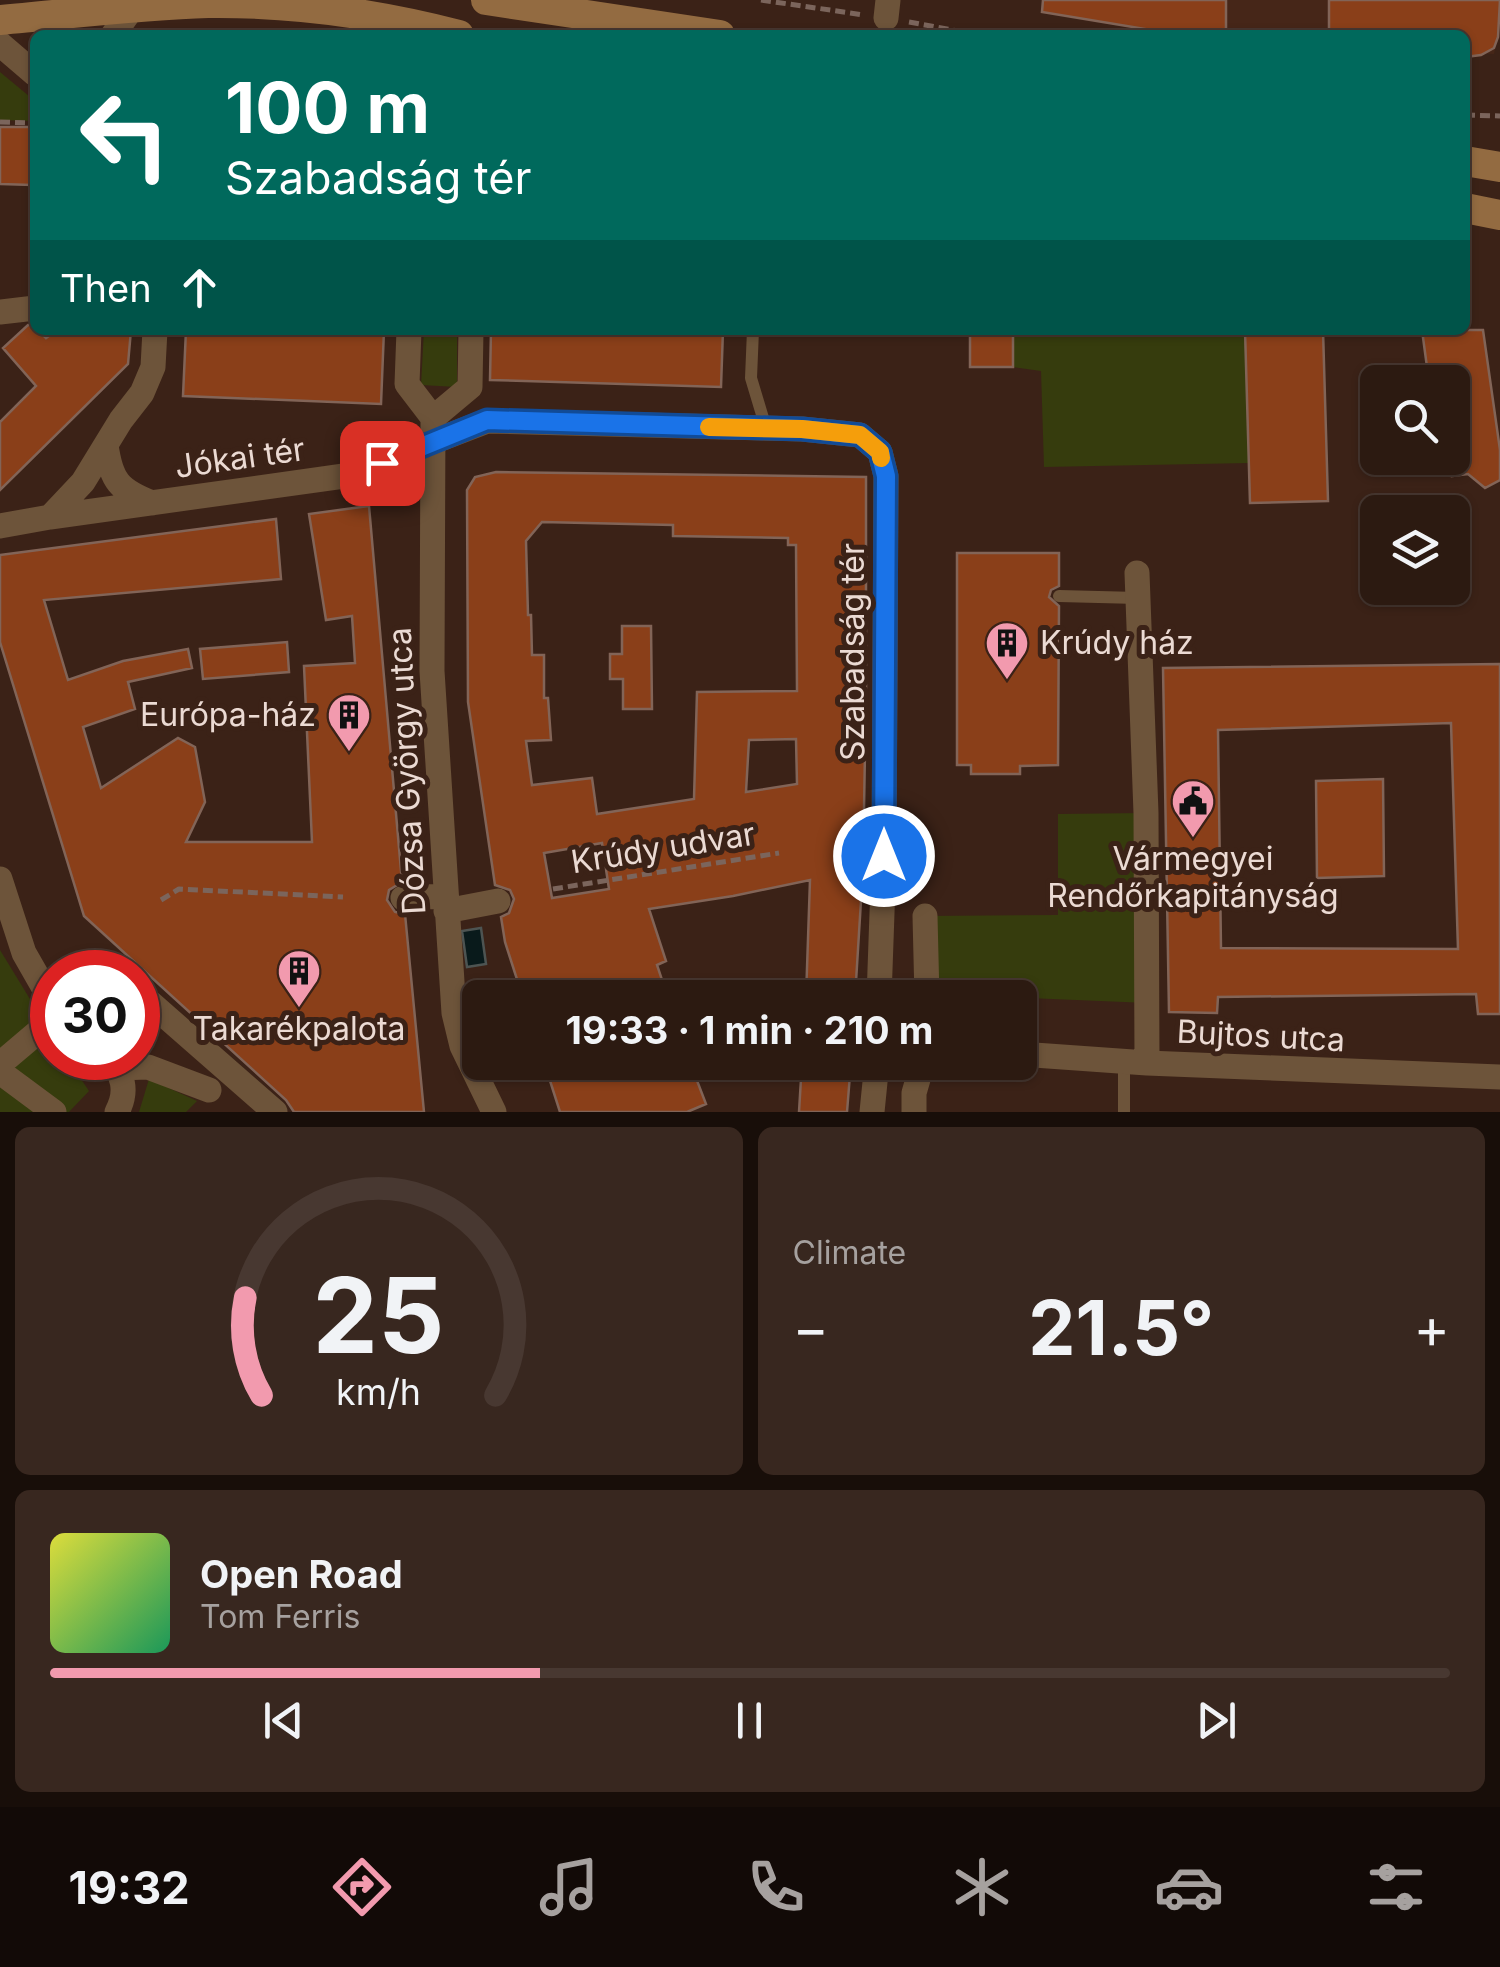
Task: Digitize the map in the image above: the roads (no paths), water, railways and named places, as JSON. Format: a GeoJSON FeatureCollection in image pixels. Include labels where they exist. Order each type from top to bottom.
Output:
{"type":"FeatureCollection","features":[{"type":"Feature","properties":{"kind":"street"},"geometry":{"type":"LineString","coordinates":[[461,30],[467,0]]}},
{"type":"Feature","properties":{"kind":"street"},"geometry":{"type":"LineString","coordinates":[[486,0],[683,30]]}},
{"type":"Feature","properties":{"kind":"street"},"geometry":{"type":"LineString","coordinates":[[576,0],[609,20]]}},
{"type":"Feature","properties":{"kind":"street"},"geometry":{"type":"LineString","coordinates":[[0,20],[211,3],[394,19],[439,30]]}},
{"type":"Feature","properties":{"kind":"street"},"geometry":{"type":"LineString","coordinates":[[117,30],[133,7]]}},
{"type":"Feature","properties":{"kind":"street"},"geometry":{"type":"LineString","coordinates":[[0,44],[30,70]]}},
{"type":"Feature","properties":{"kind":"street"},"geometry":{"type":"LineString","coordinates":[[1470,161],[1500,168]]}},
{"type":"Feature","properties":{"kind":"street"},"geometry":{"type":"LineString","coordinates":[[1470,209],[1500,215]]}},
{"type":"Feature","properties":{"kind":"street"},"geometry":{"type":"LineString","coordinates":[[3,307],[30,308]]}},
{"type":"Feature","properties":{"kind":"street"},"geometry":{"type":"LineString","coordinates":[[50,517],[83,482],[142,394],[152,367],[155,335]]}},
{"type":"Feature","properties":{"kind":"street"},"geometry":{"type":"LineString","coordinates":[[409,335],[407,384],[433,430],[470,388],[472,335]]}},
{"type":"Feature","properties":{"kind":"street","name":"Jókai tér"},"geometry":{"type":"LineString","coordinates":[[0,526],[344,476],[433,430],[487,420],[766,428]]}},
{"type":"Feature","properties":{"kind":"street","name":"Szabadság tér"},"geometry":{"type":"LineString","coordinates":[[766,428],[860,435],[880,452],[886,476],[880,980]]}},
{"type":"Feature","properties":{"kind":"street","name":"Dózsa György utca"},"geometry":{"type":"LineString","coordinates":[[433,430],[432,671],[454,1013],[462,1046],[494,1112]]}},
{"type":"Feature","properties":{"kind":"street"},"geometry":{"type":"LineString","coordinates":[[106,445],[109,469],[125,493],[152,503]]}},
{"type":"Feature","properties":{"kind":"street"},"geometry":{"type":"LineString","coordinates":[[1135,1062],[1146,813],[1137,586]]}},
{"type":"Feature","properties":{"kind":"street"},"geometry":{"type":"LineString","coordinates":[[0,879],[30,964]]}},
{"type":"Feature","properties":{"kind":"street"},"geometry":{"type":"LineString","coordinates":[[404,898],[445,904],[498,901]]}},
{"type":"Feature","properties":{"kind":"street"},"geometry":{"type":"LineString","coordinates":[[925,916],[927,980]]}},
{"type":"Feature","properties":{"kind":"street"},"geometry":{"type":"LineString","coordinates":[[160,1011],[275,1112]]}},
{"type":"Feature","properties":{"kind":"street"},"geometry":{"type":"LineString","coordinates":[[0,1064],[30,1039]]}},
{"type":"Feature","properties":{"kind":"street","name":"Bujtos utca"},"geometry":{"type":"LineString","coordinates":[[1037,1055],[1500,1078]]}},
{"type":"Feature","properties":{"kind":"street"},"geometry":{"type":"LineString","coordinates":[[0,1072],[54,1112]]}},
{"type":"Feature","properties":{"kind":"street"},"geometry":{"type":"LineString","coordinates":[[160,1072],[209,1090]]}},
{"type":"Feature","properties":{"kind":"street"},"geometry":{"type":"LineString","coordinates":[[117,1112],[124,1100],[118,1080]]}},
{"type":"Feature","properties":{"kind":"street"},"geometry":{"type":"LineString","coordinates":[[872,1112],[875,1080]]}},
{"type":"Feature","properties":{"kind":"street"},"geometry":{"type":"LineString","coordinates":[[914,1112],[917,1080]]}},
{"type":"Feature","properties":{"kind":"lane"},"geometry":{"type":"LineString","coordinates":[[753,335],[751,378],[766,428]]}},
{"type":"Feature","properties":{"kind":"lane"},"geometry":{"type":"LineString","coordinates":[[1058,596],[1137,586]]}},
{"type":"Feature","properties":{"kind":"lane"},"geometry":{"type":"LineString","coordinates":[[1124,1112],[1135,1062]]}},
{"type":"Feature","properties":{"kind":"place","name":"Krúdy ház"},"geometry":{"type":"Point","coordinates":[1007,681]}},
{"type":"Feature","properties":{"kind":"place","name":"Európa-ház"},"geometry":{"type":"Point","coordinates":[349,753]}},
{"type":"Feature","properties":{"kind":"place","name":"Vármegyei Rendőrkapitányság"},"geometry":{"type":"Point","coordinates":[1193,839]}},
{"type":"Feature","properties":{"kind":"place","name":"Takarékpalota"},"geometry":{"type":"Point","coordinates":[299,1009]}}]}
